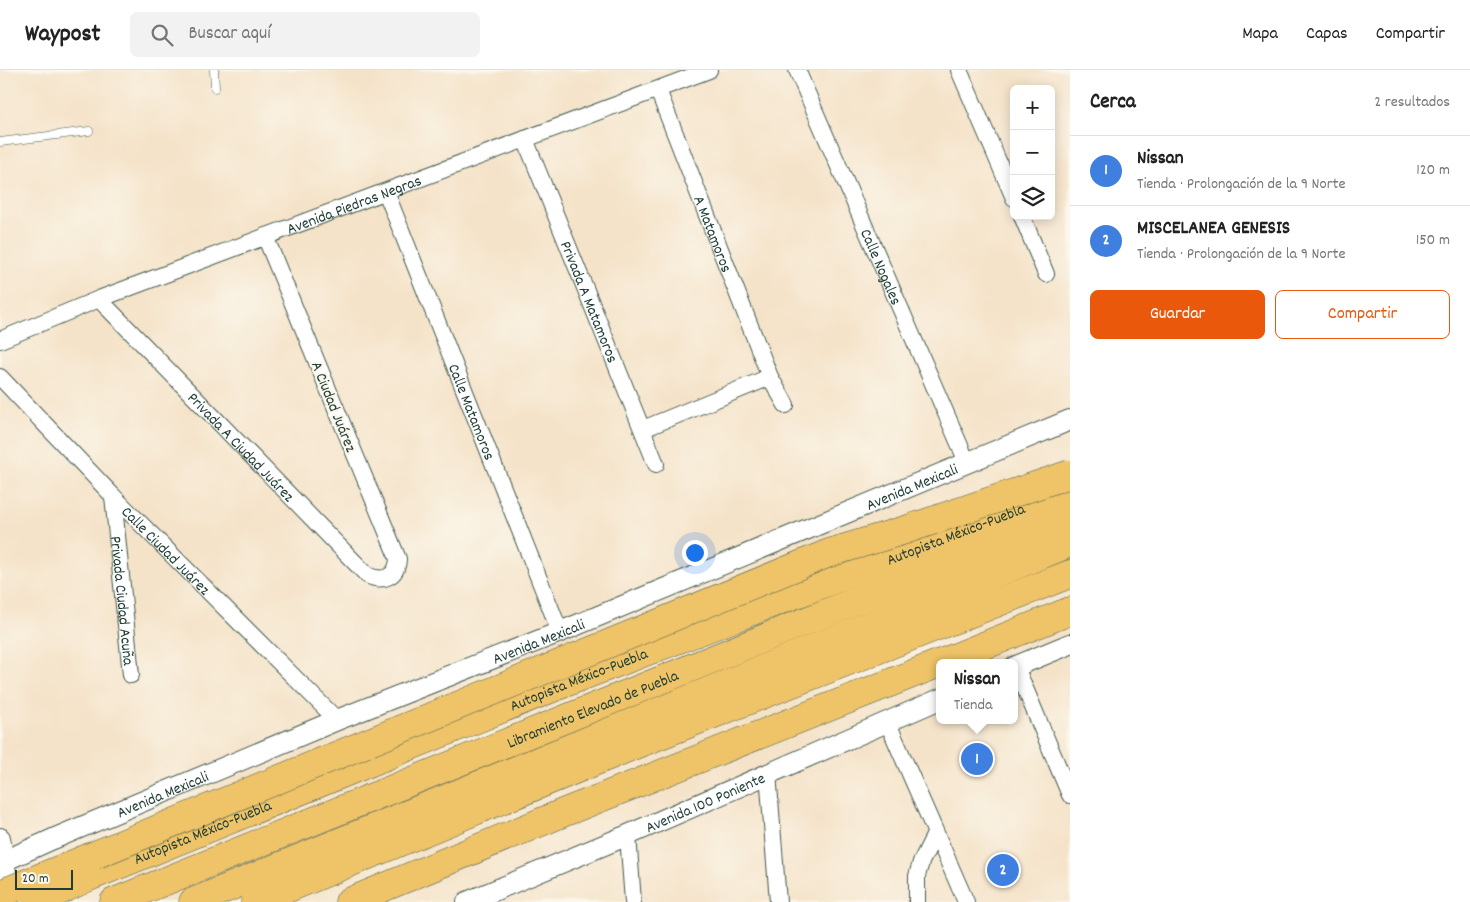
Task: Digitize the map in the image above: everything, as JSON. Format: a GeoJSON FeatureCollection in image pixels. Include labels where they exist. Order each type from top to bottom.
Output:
{"type":"FeatureCollection","features":[{"type":"Feature","properties":{"kind":"highway"},"geometry":{"type":"LineString","coordinates":[[0,894],[829,553],[905,530],[1070,474]]}},
{"type":"Feature","properties":{"kind":"highway","name":"Autopista México-Puebla"},"geometry":{"type":"LineString","coordinates":[[36,902],[89,877],[575,680],[1070,489]]}},
{"type":"Feature","properties":{"kind":"highway","name":"Libramiento Elevado de Puebla"},"geometry":{"type":"LineString","coordinates":[[114,902],[1070,514]]}},
{"type":"Feature","properties":{"kind":"highway","name":"Libramiento Elevado de Puebla"},"geometry":{"type":"LineString","coordinates":[[193,902],[1070,543]]}},
{"type":"Feature","properties":{"kind":"highway"},"geometry":{"type":"LineString","coordinates":[[255,902],[626,749],[1070,574]]}},
{"type":"Feature","properties":{"kind":"highway"},"geometry":{"type":"LineString","coordinates":[[950,659],[1070,612]]}},
{"type":"Feature","properties":{"kind":"highway"},"geometry":{"type":"LineString","coordinates":[[348,902],[565,812],[936,665]]}},
{"type":"Feature","properties":{"kind":"street","name":"Avenida Piedras Negras"},"geometry":{"type":"LineString","coordinates":[[0,340],[99,299],[708,70]]}},
{"type":"Feature","properties":{"kind":"street","name":"Calle Nogales"},"geometry":{"type":"LineString","coordinates":[[797,70],[967,462]]}},
{"type":"Feature","properties":{"kind":"street"},"geometry":{"type":"LineString","coordinates":[[959,70],[1010,189]]}},
{"type":"Feature","properties":{"kind":"street","name":"A Matamoros"},"geometry":{"type":"LineString","coordinates":[[658,90],[770,378],[786,405]]}},
{"type":"Feature","properties":{"kind":"street","name":"Privada A Matamoros"},"geometry":{"type":"LineString","coordinates":[[524,139],[656,464]]}},
{"type":"Feature","properties":{"kind":"street","name":"Calle Matamoros"},"geometry":{"type":"LineString","coordinates":[[386,192],[560,632]]}},
{"type":"Feature","properties":{"kind":"street"},"geometry":{"type":"LineString","coordinates":[[1024,220],[1046,274]]}},
{"type":"Feature","properties":{"kind":"street","name":"A Ciudad Juárez"},"geometry":{"type":"LineString","coordinates":[[265,236],[398,558],[397,567],[391,575]]}},
{"type":"Feature","properties":{"kind":"street","name":"Privada A Ciudad Juárez"},"geometry":{"type":"LineString","coordinates":[[99,299],[367,575],[375,579],[383,579],[391,575]]}},
{"type":"Feature","properties":{"kind":"street","name":"Calle Ciudad Juárez"},"geometry":{"type":"LineString","coordinates":[[0,377],[113,496],[337,720]]}},
{"type":"Feature","properties":{"kind":"street"},"geometry":{"type":"LineString","coordinates":[[643,429],[770,378]]}},
{"type":"Feature","properties":{"kind":"street","name":"Avenida Mexicali"},"geometry":{"type":"LineString","coordinates":[[2,862],[337,720],[560,632],[1070,420]]}},
{"type":"Feature","properties":{"kind":"street","name":"Privada Ciudad Acuña"},"geometry":{"type":"LineString","coordinates":[[113,496],[131,675]]}},
{"type":"Feature","properties":{"kind":"street"},"geometry":{"type":"LineString","coordinates":[[1018,666],[1070,644]]}},
{"type":"Feature","properties":{"kind":"street"},"geometry":{"type":"LineString","coordinates":[[1018,674],[1070,795]]}},
{"type":"Feature","properties":{"kind":"street","name":"Avenida 100 Poniente"},"geometry":{"type":"LineString","coordinates":[[467,902],[493,897],[768,772],[936,701]]}},
{"type":"Feature","properties":{"kind":"street"},"geometry":{"type":"LineString","coordinates":[[887,721],[966,902]]}},
{"type":"Feature","properties":{"kind":"street"},"geometry":{"type":"LineString","coordinates":[[768,772],[778,902]]}},
{"type":"Feature","properties":{"kind":"street"},"geometry":{"type":"LineString","coordinates":[[917,902],[917,876],[935,834]]}},
{"type":"Feature","properties":{"kind":"street"},"geometry":{"type":"LineString","coordinates":[[628,835],[633,902]]}},
{"type":"Feature","properties":{"kind":"street"},"geometry":{"type":"LineString","coordinates":[[0,838],[9,902]]}},
{"type":"Feature","properties":{"kind":"street"},"geometry":{"type":"LineString","coordinates":[[46,902],[47,870],[53,839]]}},
{"type":"Feature","properties":{"kind":"lane"},"geometry":{"type":"LineString","coordinates":[[214,70],[215,88]]}},
{"type":"Feature","properties":{"kind":"lane"},"geometry":{"type":"LineString","coordinates":[[0,142],[90,131]]}},
{"type":"Feature","properties":{"kind":"place","name":"Nissan"},"geometry":{"type":"Point","coordinates":[977,759]}},
{"type":"Feature","properties":{"kind":"place","name":"MISCELANEA GENESIS"},"geometry":{"type":"Point","coordinates":[1003,870]}}]}
